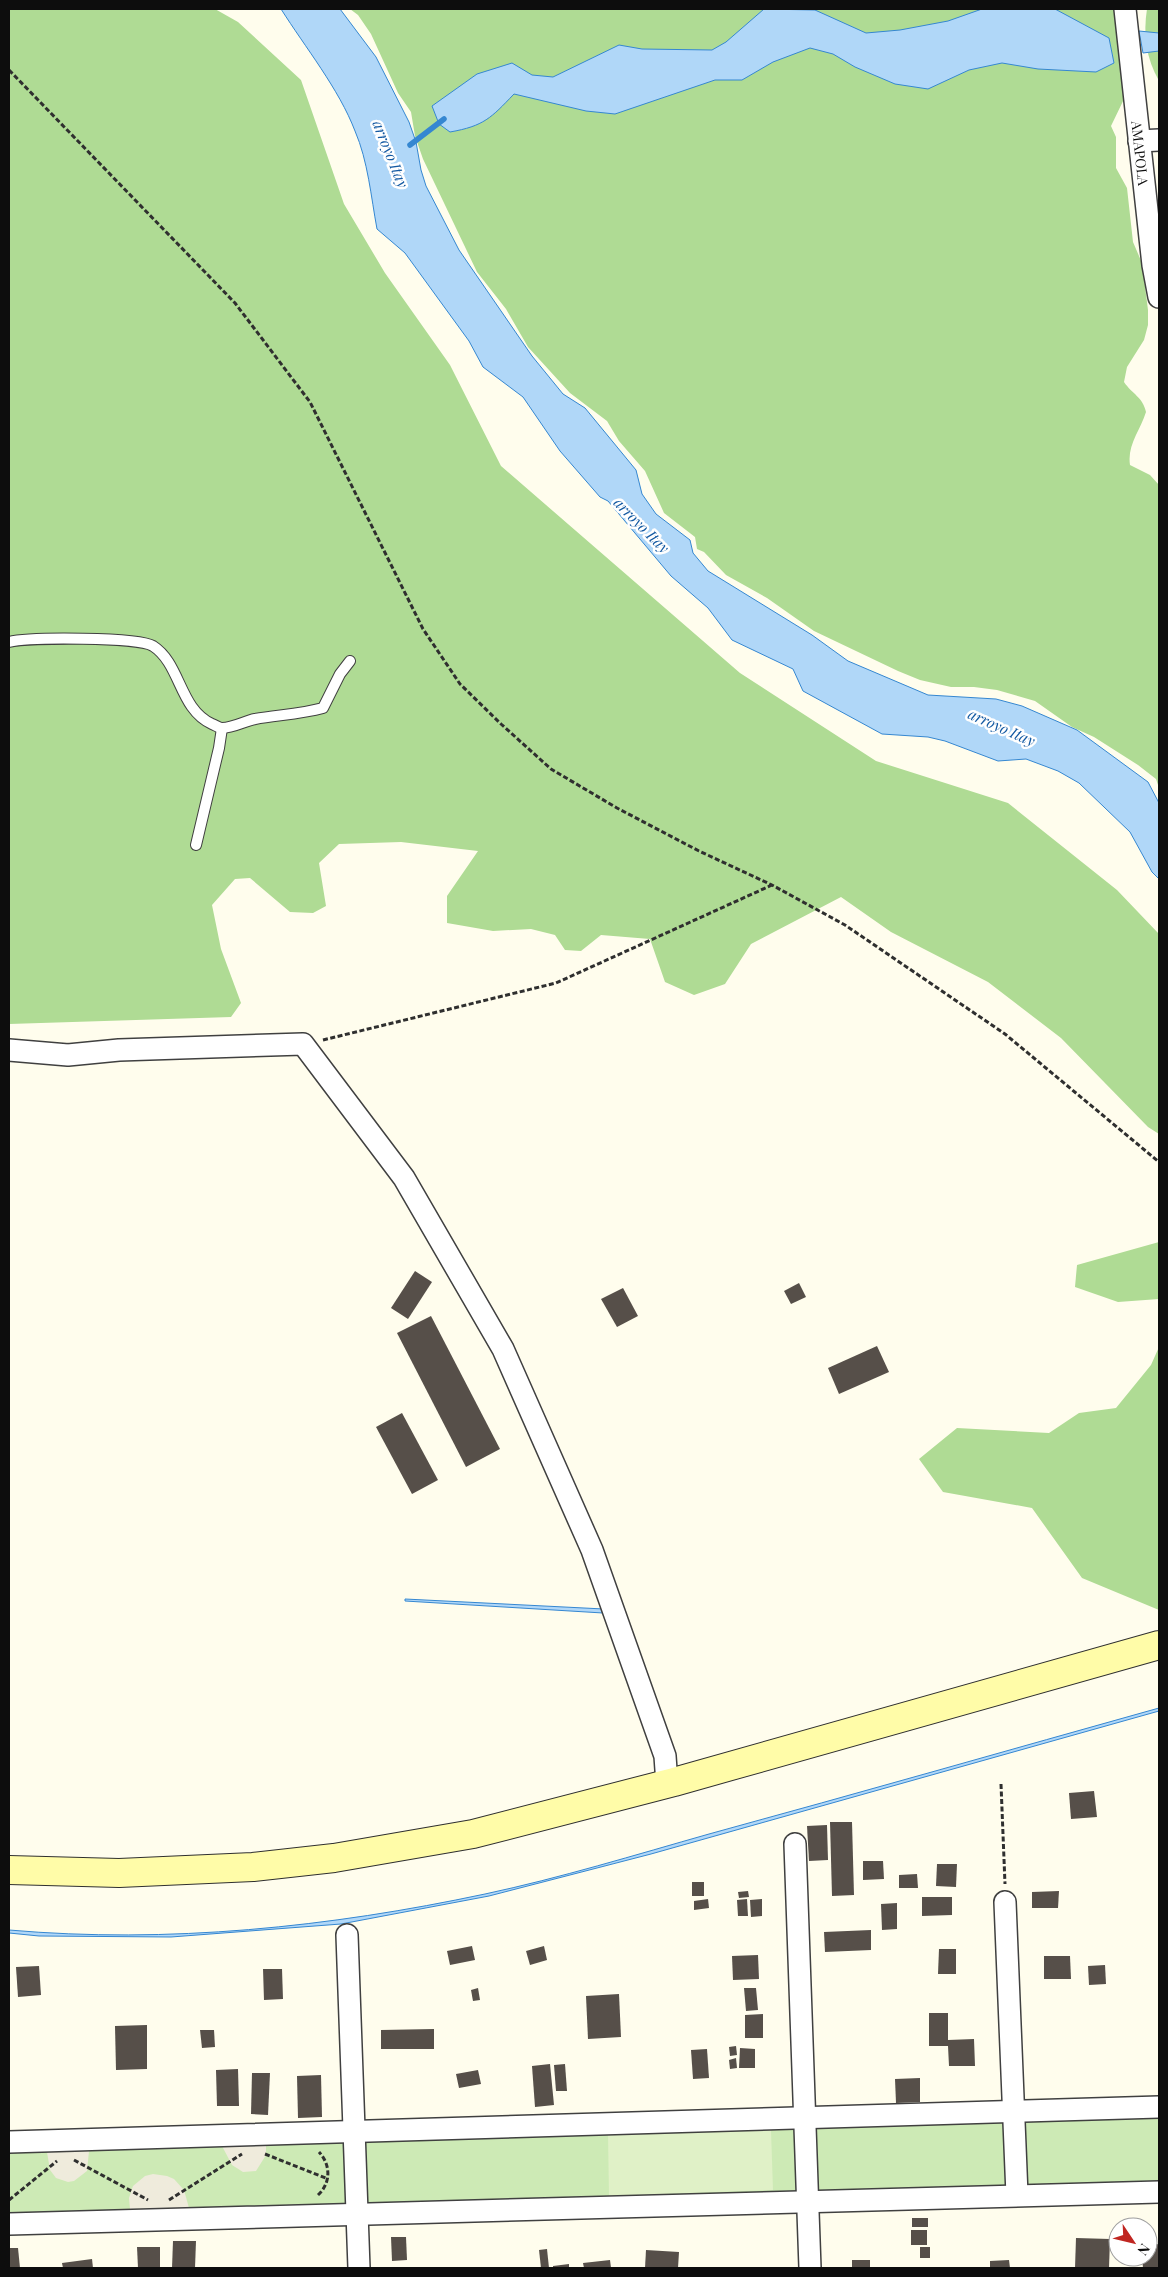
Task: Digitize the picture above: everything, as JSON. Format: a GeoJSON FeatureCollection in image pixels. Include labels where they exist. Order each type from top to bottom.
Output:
{"type":"FeatureCollection","features":[{"type":"Feature","properties":{"kind":"street","name":"AMAPOLA"},"geometry":{"type":"LineString","coordinates":[[1125,9],[1149,140],[1159,298]]}},
{"type":"Feature","properties":{"kind":"street"},"geometry":{"type":"LineString","coordinates":[[9,1050],[68,1055],[119,1050],[303,1044],[404,1178],[503,1349],[592,1550],[665,1756],[667,1784]]}},
{"type":"Feature","properties":{"kind":"street"},"geometry":{"type":"LineString","coordinates":[[9,1870],[52,1873],[180,1872],[253,1867],[334,1858],[473,1834],[667,1784],[1159,1645]]}},
{"type":"Feature","properties":{"kind":"street"},"geometry":{"type":"LineString","coordinates":[[795,1844],[810,2268]]}},
{"type":"Feature","properties":{"kind":"street"},"geometry":{"type":"LineString","coordinates":[[1005,1902],[1017,2195]]}},
{"type":"Feature","properties":{"kind":"street"},"geometry":{"type":"LineString","coordinates":[[347,1935],[359,2268]]}},
{"type":"Feature","properties":{"kind":"street"},"geometry":{"type":"LineString","coordinates":[[9,2142],[1159,2108]]}},
{"type":"Feature","properties":{"kind":"street"},"geometry":{"type":"LineString","coordinates":[[9,2224],[1159,2192]]}},
{"type":"Feature","properties":{"kind":"lane"},"geometry":{"type":"LineString","coordinates":[[9,642],[25,638],[110,641],[151,645],[159,651],[201,719],[222,728],[256,719],[304,713],[323,708],[340,674],[350,661]]}},
{"type":"Feature","properties":{"kind":"lane"},"geometry":{"type":"LineString","coordinates":[[196,845],[220,748],[222,728]]}},
{"type":"Feature","properties":{"kind":"path"},"geometry":{"type":"LineString","coordinates":[[9,70],[235,303],[310,402],[423,630],[460,684],[551,770],[617,808],[699,851],[772,885],[845,925],[1006,1034],[1159,1162]]}},
{"type":"Feature","properties":{"kind":"path"},"geometry":{"type":"LineString","coordinates":[[303,1044],[556,982],[772,885]]}},
{"type":"Feature","properties":{"kind":"path"},"geometry":{"type":"LineString","coordinates":[[1001,1784],[1005,1902]]}},
{"type":"Feature","properties":{"kind":"path"},"geometry":{"type":"LineString","coordinates":[[314,2198],[320,2193],[328,2179],[328,2166],[316,2150]]}},
{"type":"Feature","properties":{"kind":"path"},"geometry":{"type":"LineString","coordinates":[[259,2152],[328,2179]]}},
{"type":"Feature","properties":{"kind":"path"},"geometry":{"type":"LineString","coordinates":[[167,2201],[244,2153]]}},
{"type":"Feature","properties":{"kind":"path"},"geometry":{"type":"LineString","coordinates":[[9,2200],[64,2155]]}},
{"type":"Feature","properties":{"kind":"path"},"geometry":{"type":"LineString","coordinates":[[72,2159],[152,2202]]}},
{"type":"Feature","properties":{"kind":"green space"},"geometry":{"type":"Polygon","coordinates":[[[9,9],[215,9],[238,22],[301,80],[344,204],[385,273],[450,365],[501,466],[740,673],[876,761],[1008,803],[1117,890],[1159,934],[1159,1134],[1148,1127],[1061,1038],[988,982],[891,932],[841,897],[751,944],[725,984],[694,995],[665,982],[650,939],[601,935],[581,951],[565,950],[555,935],[531,929],[493,931],[447,923],[447,896],[478,851],[401,842],[339,844],[319,863],[326,906],[313,913],[290,912],[250,878],[235,879],[212,905],[221,949],[241,1003],[231,1017],[9,1024],[9,9]]]}},
{"type":"Feature","properties":{"kind":"green space"},"geometry":{"type":"Polygon","coordinates":[[[350,9],[1115,9],[1125,97],[1111,126],[1116,137],[1116,168],[1127,188],[1133,242],[1142,263],[1148,310],[1148,325],[1144,340],[1127,367],[1124,382],[1140,399],[1146,412],[1132,444],[1130,465],[1150,475],[1159,485],[1159,788],[1156,779],[1138,765],[1094,737],[1072,727],[1035,701],[997,690],[951,687],[920,680],[898,671],[814,631],[767,598],[726,575],[704,552],[697,549],[695,537],[664,513],[645,471],[619,441],[607,421],[570,393],[528,347],[506,309],[477,272],[423,159],[415,136],[411,112],[398,93],[371,34],[358,15],[350,9]]]}},
{"type":"Feature","properties":{"kind":"green space"},"geometry":{"type":"Polygon","coordinates":[[[1147,9],[1159,9],[1159,81],[1148,55],[1145,28],[1147,9]]]}},
{"type":"Feature","properties":{"kind":"green space"},"geometry":{"type":"Polygon","coordinates":[[[1159,1242],[1159,1299],[1118,1302],[1075,1287],[1077,1265],[1159,1242]]]}},
{"type":"Feature","properties":{"kind":"green space"},"geometry":{"type":"Polygon","coordinates":[[[1159,1347],[1159,1610],[1082,1578],[1032,1508],[943,1492],[919,1459],[957,1428],[1049,1433],[1079,1413],[1116,1408],[1151,1365],[1159,1347]]]}},
{"type":"Feature","properties":{"kind":"green space"},"geometry":{"type":"Polygon","coordinates":[[[1159,2114],[1159,2184],[1026,2187],[1024,2119],[1159,2114]]]}},
{"type":"Feature","properties":{"kind":"green space"},"geometry":{"type":"Polygon","coordinates":[[[1004,2120],[1009,2186],[816,2191],[815,2127],[1004,2120]]]}},
{"type":"Feature","properties":{"kind":"green space"},"geometry":{"type":"Polygon","coordinates":[[[796,2128],[799,2188],[796,2193],[367,2204],[365,2142],[796,2128]]]}},
{"type":"Feature","properties":{"kind":"green space"},"geometry":{"type":"Polygon","coordinates":[[[771,2130],[773,2190],[609,2196],[608,2135],[771,2130]]]}},
{"type":"Feature","properties":{"kind":"green space"},"geometry":{"type":"Polygon","coordinates":[[[342,2142],[345,2148],[346,2203],[344,2206],[9,2216],[9,2151],[342,2142]]]}},
{"type":"Feature","properties":{"kind":"shaded area"},"geometry":{"type":"Polygon","coordinates":[[[222,2146],[266,2146],[266,2155],[256,2171],[243,2172],[232,2165],[222,2146]]]}},
{"type":"Feature","properties":{"kind":"shaded area"},"geometry":{"type":"Polygon","coordinates":[[[89,2151],[87,2171],[74,2181],[68,2182],[56,2178],[50,2170],[47,2152],[89,2151]]]}},
{"type":"Feature","properties":{"kind":"shaded area"},"geometry":{"type":"Polygon","coordinates":[[[153,2174],[174,2179],[184,2190],[189,2208],[130,2209],[129,2198],[133,2186],[145,2176],[153,2174]]]}},
{"type":"Feature","properties":{"kind":"water","name":"arroyo Itay"},"geometry":{"type":"Polygon","coordinates":[[[281,9],[340,9],[376,57],[409,122],[416,142],[426,186],[459,250],[532,356],[563,394],[585,408],[636,470],[642,494],[656,514],[690,540],[693,553],[708,571],[812,635],[848,661],[928,695],[996,699],[1022,706],[1077,730],[1148,782],[1159,803],[1159,879],[1152,872],[1130,832],[1079,783],[1058,771],[1026,759],[998,761],[945,741],[928,737],[882,734],[803,691],[793,669],[732,640],[708,608],[671,576],[608,501],[600,497],[560,451],[523,397],[483,367],[469,341],[405,253],[377,229],[363,154],[348,115],[331,84],[281,9]]]}},
{"type":"Feature","properties":{"kind":"water"},"geometry":{"type":"Polygon","coordinates":[[[764,9],[815,10],[866,33],[900,30],[948,21],[982,9],[1055,9],[1109,38],[1114,63],[1096,72],[1038,69],[1002,63],[969,70],[928,89],[895,84],[855,67],[833,54],[810,48],[773,62],[742,80],[715,80],[615,114],[586,111],[514,94],[486,120],[462,130],[450,132],[439,124],[432,106],[477,74],[512,63],[532,75],[553,77],[619,45],[642,49],[712,50],[726,42],[764,9]]]}},
{"type":"Feature","properties":{"kind":"water"},"geometry":{"type":"Polygon","coordinates":[[[1139,31],[1159,33],[1159,51],[1143,53],[1139,31]]]}},
{"type":"Feature","properties":{"kind":"water"},"geometry":{"type":"Polygon","coordinates":[[[405,1599],[604,1609],[603,1613],[405,1601],[405,1599]]]}},
{"type":"Feature","properties":{"kind":"water"},"geometry":{"type":"Polygon","coordinates":[[[1159,1708],[1159,1711],[651,1854],[489,1896],[341,1924],[171,1937],[39,1936],[9,1933],[9,1930],[129,1935],[248,1930],[368,1916],[427,1906],[569,1874],[1159,1708]]]}},
{"type":"Feature","properties":{"kind":"building"},"geometry":{"type":"Polygon","coordinates":[[[415,1271],[432,1282],[408,1319],[391,1308],[415,1271]]]}},
{"type":"Feature","properties":{"kind":"building"},"geometry":{"type":"Polygon","coordinates":[[[799,1283],[806,1297],[791,1304],[784,1291],[799,1283]]]}},
{"type":"Feature","properties":{"kind":"building"},"geometry":{"type":"Polygon","coordinates":[[[623,1288],[638,1316],[617,1327],[601,1299],[623,1288]]]}},
{"type":"Feature","properties":{"kind":"building"},"geometry":{"type":"Polygon","coordinates":[[[431,1316],[500,1449],[466,1467],[397,1333],[431,1316]]]}},
{"type":"Feature","properties":{"kind":"building"},"geometry":{"type":"Polygon","coordinates":[[[877,1346],[889,1372],[839,1394],[828,1368],[877,1346]]]}},
{"type":"Feature","properties":{"kind":"building"},"geometry":{"type":"Polygon","coordinates":[[[402,1413],[438,1480],[412,1494],[376,1427],[402,1413]]]}},
{"type":"Feature","properties":{"kind":"building"},"geometry":{"type":"Polygon","coordinates":[[[1094,1791],[1097,1817],[1071,1819],[1069,1793],[1094,1791]]]}},
{"type":"Feature","properties":{"kind":"building"},"geometry":{"type":"Polygon","coordinates":[[[830,1822],[852,1822],[854,1895],[832,1896],[830,1822]]]}},
{"type":"Feature","properties":{"kind":"building"},"geometry":{"type":"Polygon","coordinates":[[[827,1825],[828,1860],[809,1861],[807,1826],[827,1825]]]}},
{"type":"Feature","properties":{"kind":"building"},"geometry":{"type":"Polygon","coordinates":[[[863,1861],[883,1861],[884,1879],[863,1880],[863,1861]]]}},
{"type":"Feature","properties":{"kind":"building"},"geometry":{"type":"Polygon","coordinates":[[[937,1864],[957,1864],[956,1887],[936,1886],[937,1864]]]}},
{"type":"Feature","properties":{"kind":"building"},"geometry":{"type":"Polygon","coordinates":[[[917,1874],[918,1888],[899,1888],[899,1875],[917,1874]]]}},
{"type":"Feature","properties":{"kind":"building"},"geometry":{"type":"Polygon","coordinates":[[[692,1882],[704,1882],[704,1896],[692,1896],[692,1882]]]}},
{"type":"Feature","properties":{"kind":"building"},"geometry":{"type":"Polygon","coordinates":[[[748,1891],[749,1897],[739,1898],[738,1892],[748,1891]]]}},
{"type":"Feature","properties":{"kind":"building"},"geometry":{"type":"Polygon","coordinates":[[[1059,1891],[1058,1908],[1032,1908],[1032,1892],[1059,1891]]]}},
{"type":"Feature","properties":{"kind":"building"},"geometry":{"type":"Polygon","coordinates":[[[922,1897],[952,1897],[952,1915],[922,1916],[922,1897]]]}},
{"type":"Feature","properties":{"kind":"building"},"geometry":{"type":"Polygon","coordinates":[[[708,1899],[709,1908],[694,1910],[694,1901],[708,1899]]]}},
{"type":"Feature","properties":{"kind":"building"},"geometry":{"type":"Polygon","coordinates":[[[747,1899],[748,1916],[738,1916],[737,1900],[747,1899]]]}},
{"type":"Feature","properties":{"kind":"building"},"geometry":{"type":"Polygon","coordinates":[[[762,1899],[762,1916],[751,1917],[750,1900],[762,1899]]]}},
{"type":"Feature","properties":{"kind":"building"},"geometry":{"type":"Polygon","coordinates":[[[897,1903],[897,1929],[882,1930],[881,1904],[897,1903]]]}},
{"type":"Feature","properties":{"kind":"building"},"geometry":{"type":"Polygon","coordinates":[[[871,1930],[871,1950],[825,1952],[824,1932],[871,1930]]]}},
{"type":"Feature","properties":{"kind":"building"},"geometry":{"type":"Polygon","coordinates":[[[472,1946],[475,1960],[450,1965],[447,1951],[472,1946]]]}},
{"type":"Feature","properties":{"kind":"building"},"geometry":{"type":"Polygon","coordinates":[[[544,1946],[547,1960],[530,1965],[526,1951],[544,1946]]]}},
{"type":"Feature","properties":{"kind":"building"},"geometry":{"type":"Polygon","coordinates":[[[939,1949],[956,1949],[956,1974],[938,1974],[939,1949]]]}},
{"type":"Feature","properties":{"kind":"building"},"geometry":{"type":"Polygon","coordinates":[[[758,1955],[759,1979],[733,1980],[732,1956],[758,1955]]]}},
{"type":"Feature","properties":{"kind":"building"},"geometry":{"type":"Polygon","coordinates":[[[1044,1956],[1070,1956],[1071,1979],[1044,1979],[1044,1956]]]}},
{"type":"Feature","properties":{"kind":"building"},"geometry":{"type":"Polygon","coordinates":[[[1105,1965],[1106,1984],[1089,1985],[1088,1966],[1105,1965]]]}},
{"type":"Feature","properties":{"kind":"building"},"geometry":{"type":"Polygon","coordinates":[[[39,1966],[41,1995],[18,1997],[16,1967],[39,1966]]]}},
{"type":"Feature","properties":{"kind":"building"},"geometry":{"type":"Polygon","coordinates":[[[263,1969],[282,1969],[283,1999],[264,2000],[263,1969]]]}},
{"type":"Feature","properties":{"kind":"building"},"geometry":{"type":"Polygon","coordinates":[[[478,1988],[480,2000],[473,2001],[471,1990],[478,1988]]]}},
{"type":"Feature","properties":{"kind":"building"},"geometry":{"type":"Polygon","coordinates":[[[744,1988],[756,1988],[758,2010],[746,2011],[744,1988]]]}},
{"type":"Feature","properties":{"kind":"building"},"geometry":{"type":"Polygon","coordinates":[[[619,1994],[621,2037],[588,2039],[586,1996],[619,1994]]]}},
{"type":"Feature","properties":{"kind":"building"},"geometry":{"type":"Polygon","coordinates":[[[929,2013],[948,2013],[948,2040],[974,2039],[975,2066],[949,2066],[948,2046],[929,2046],[929,2013]]]}},
{"type":"Feature","properties":{"kind":"building"},"geometry":{"type":"Polygon","coordinates":[[[763,2014],[763,2038],[745,2038],[745,2015],[763,2014]]]}},
{"type":"Feature","properties":{"kind":"building"},"geometry":{"type":"Polygon","coordinates":[[[147,2025],[147,2069],[116,2070],[115,2026],[147,2025]]]}},
{"type":"Feature","properties":{"kind":"building"},"geometry":{"type":"Polygon","coordinates":[[[434,2029],[434,2049],[381,2049],[381,2030],[434,2029]]]}},
{"type":"Feature","properties":{"kind":"building"},"geometry":{"type":"Polygon","coordinates":[[[200,2030],[214,2030],[215,2047],[202,2048],[200,2030]]]}},
{"type":"Feature","properties":{"kind":"building"},"geometry":{"type":"Polygon","coordinates":[[[736,2046],[737,2055],[730,2056],[729,2047],[736,2046]]]}},
{"type":"Feature","properties":{"kind":"building"},"geometry":{"type":"Polygon","coordinates":[[[740,2048],[755,2049],[755,2068],[739,2068],[740,2048]]]}},
{"type":"Feature","properties":{"kind":"building"},"geometry":{"type":"Polygon","coordinates":[[[707,2049],[709,2078],[693,2079],[691,2050],[707,2049]]]}},
{"type":"Feature","properties":{"kind":"building"},"geometry":{"type":"Polygon","coordinates":[[[736,2058],[737,2068],[730,2069],[729,2060],[736,2058]]]}},
{"type":"Feature","properties":{"kind":"building"},"geometry":{"type":"Polygon","coordinates":[[[550,2064],[554,2105],[535,2107],[532,2066],[550,2064]]]}},
{"type":"Feature","properties":{"kind":"building"},"geometry":{"type":"Polygon","coordinates":[[[565,2064],[567,2091],[556,2091],[554,2065],[565,2064]]]}},
{"type":"Feature","properties":{"kind":"building"},"geometry":{"type":"Polygon","coordinates":[[[238,2069],[239,2106],[217,2106],[216,2070],[238,2069]]]}},
{"type":"Feature","properties":{"kind":"building"},"geometry":{"type":"Polygon","coordinates":[[[478,2070],[481,2084],[459,2088],[456,2074],[478,2070]]]}},
{"type":"Feature","properties":{"kind":"building"},"geometry":{"type":"Polygon","coordinates":[[[252,2073],[270,2073],[268,2115],[251,2114],[252,2073]]]}},
{"type":"Feature","properties":{"kind":"building"},"geometry":{"type":"Polygon","coordinates":[[[321,2075],[322,2117],[298,2118],[297,2076],[321,2075]]]}},
{"type":"Feature","properties":{"kind":"building"},"geometry":{"type":"Polygon","coordinates":[[[920,2078],[920,2102],[896,2103],[895,2079],[920,2078]]]}},
{"type":"Feature","properties":{"kind":"building"},"geometry":{"type":"Polygon","coordinates":[[[912,2218],[928,2218],[928,2227],[912,2227],[912,2218]]]}},
{"type":"Feature","properties":{"kind":"building"},"geometry":{"type":"Polygon","coordinates":[[[911,2230],[927,2230],[927,2245],[911,2245],[911,2230]]]}},
{"type":"Feature","properties":{"kind":"building"},"geometry":{"type":"Polygon","coordinates":[[[391,2237],[406,2237],[407,2260],[392,2261],[391,2237]]]}},
{"type":"Feature","properties":{"kind":"building"},"geometry":{"type":"Polygon","coordinates":[[[1076,2238],[1108,2239],[1109,2268],[1075,2268],[1076,2238]]]}},
{"type":"Feature","properties":{"kind":"building"},"geometry":{"type":"Polygon","coordinates":[[[173,2241],[196,2241],[195,2268],[172,2268],[173,2241]]]}},
{"type":"Feature","properties":{"kind":"building"},"geometry":{"type":"Polygon","coordinates":[[[1158,2244],[1159,2268],[1143,2268],[1158,2267],[1158,2244]]]}},
{"type":"Feature","properties":{"kind":"building"},"geometry":{"type":"Polygon","coordinates":[[[137,2247],[160,2247],[160,2267],[138,2268],[137,2247]]]}},
{"type":"Feature","properties":{"kind":"building"},"geometry":{"type":"Polygon","coordinates":[[[920,2247],[930,2247],[930,2258],[920,2258],[920,2247]]]}},
{"type":"Feature","properties":{"kind":"building"},"geometry":{"type":"Polygon","coordinates":[[[9,2248],[18,2248],[20,2268],[9,2268],[9,2248]]]}},
{"type":"Feature","properties":{"kind":"building"},"geometry":{"type":"Polygon","coordinates":[[[547,2249],[549,2268],[541,2268],[539,2250],[547,2249]]]}},
{"type":"Feature","properties":{"kind":"building"},"geometry":{"type":"Polygon","coordinates":[[[646,2250],[679,2252],[678,2268],[645,2268],[646,2250]]]}},
{"type":"Feature","properties":{"kind":"building"},"geometry":{"type":"Polygon","coordinates":[[[92,2259],[93,2268],[63,2268],[62,2263],[92,2259]]]}},
{"type":"Feature","properties":{"kind":"building"},"geometry":{"type":"Polygon","coordinates":[[[610,2260],[611,2268],[584,2268],[583,2263],[610,2260]]]}},
{"type":"Feature","properties":{"kind":"building"},"geometry":{"type":"Polygon","coordinates":[[[852,2260],[870,2260],[870,2268],[852,2268],[852,2260]]]}},
{"type":"Feature","properties":{"kind":"building"},"geometry":{"type":"Polygon","coordinates":[[[1009,2260],[1010,2268],[990,2268],[990,2261],[1009,2260]]]}},
{"type":"Feature","properties":{"kind":"building"},"geometry":{"type":"Polygon","coordinates":[[[569,2264],[569,2268],[553,2268],[553,2266],[569,2264]]]}},
{"type":"Feature","properties":{"kind":"waterway"},"geometry":{"type":"LineString","coordinates":[[410,145],[444,119]]}}]}
